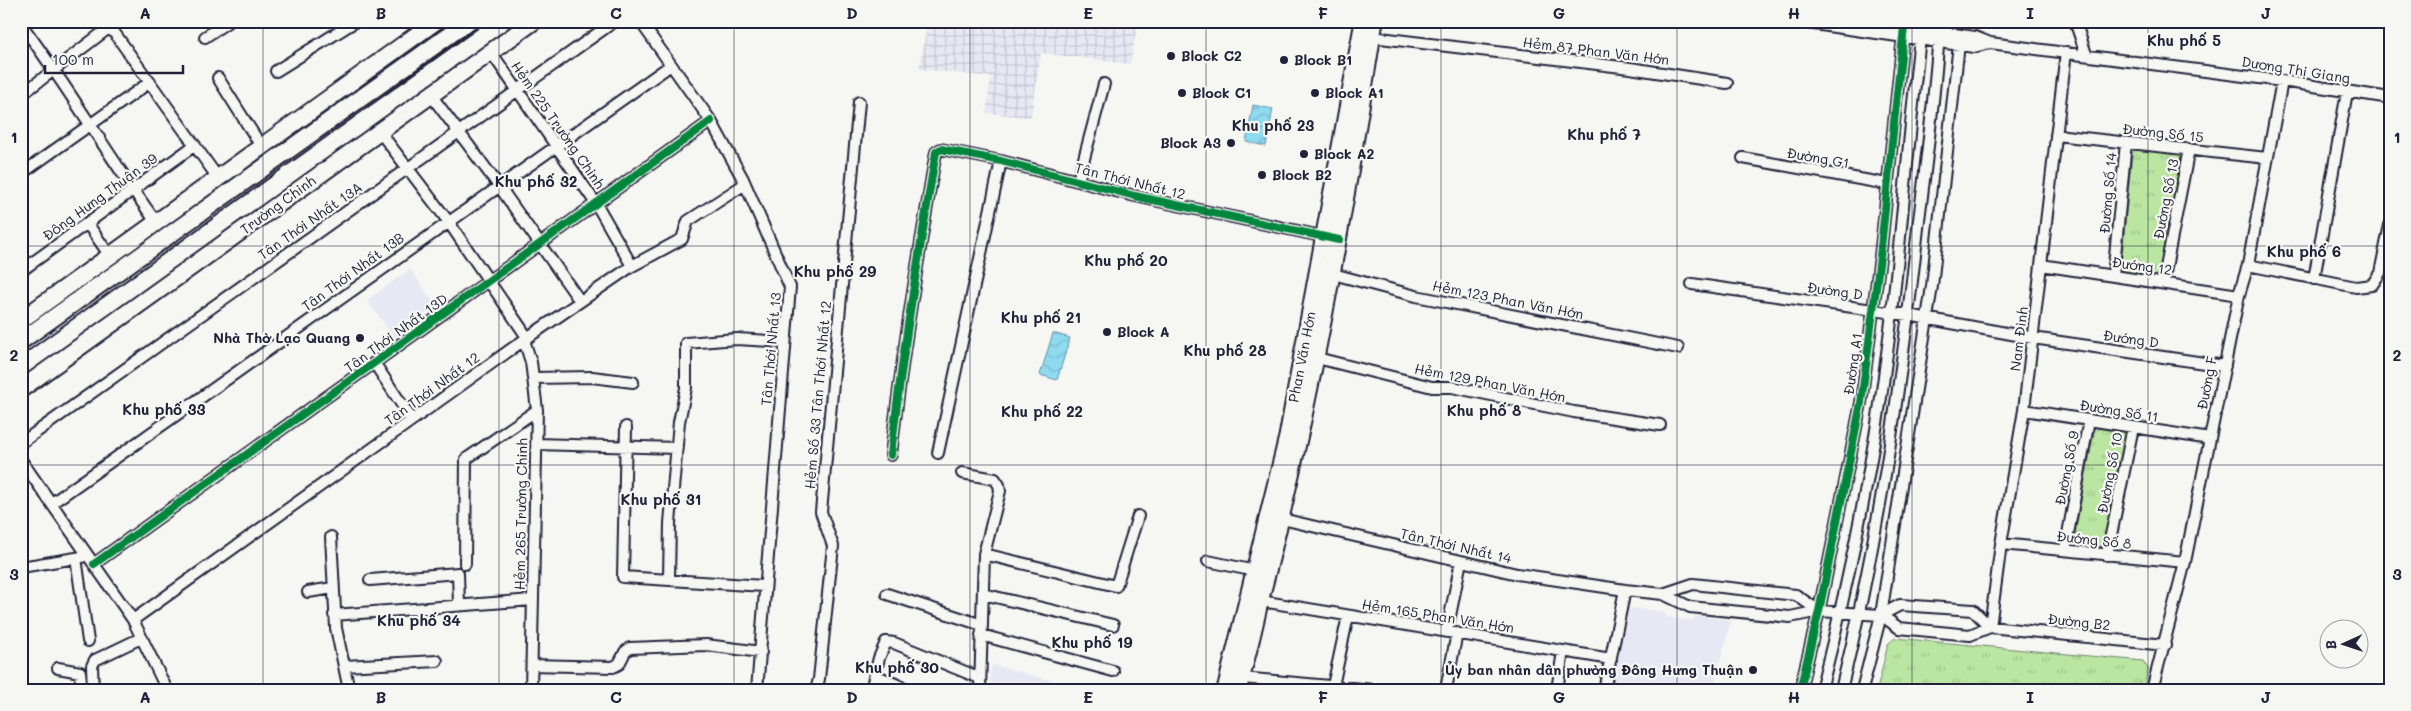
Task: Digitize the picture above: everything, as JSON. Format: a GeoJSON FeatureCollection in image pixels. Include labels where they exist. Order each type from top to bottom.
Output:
{"type":"FeatureCollection","features":[{"type":"Feature","properties":{"kind":"main road"},"geometry":{"type":"LineString","coordinates":[[21,320],[436,21]]}},
{"type":"Feature","properties":{"kind":"main road"},"geometry":{"type":"LineString","coordinates":[[21,341],[469,21]]}},
{"type":"Feature","properties":{"kind":"main road","name":"Trường Chinh"},"geometry":{"type":"LineString","coordinates":[[21,367],[504,21]]}},
{"type":"Feature","properties":{"kind":"main road","name":"Trường Chinh"},"geometry":{"type":"LineString","coordinates":[[21,389],[534,21]]}},
{"type":"Feature","properties":{"kind":"main road","name":"Phan Văn Hớn"},"geometry":{"type":"LineString","coordinates":[[1240,684],[1282,519],[1333,274],[1332,239],[1363,21]]}},
{"type":"Feature","properties":{"kind":"main road","name":"Phan Văn Hớn"},"geometry":{"type":"LineString","coordinates":[[1225,690],[1287,437],[1332,239],[1375,21]]}},
{"type":"Feature","properties":{"kind":"main road"},"geometry":{"type":"LineString","coordinates":[[234,166],[258,198],[266,213]]}},
{"type":"Feature","properties":{"kind":"street"},"geometry":{"type":"LineString","coordinates":[[205,37],[230,21]]}},
{"type":"Feature","properties":{"kind":"street"},"geometry":{"type":"LineString","coordinates":[[276,71],[356,21]]}},
{"type":"Feature","properties":{"kind":"street","name":"Tân Thới Nhất 13A"},"geometry":{"type":"LineString","coordinates":[[21,443],[615,21]]}},
{"type":"Feature","properties":{"kind":"street","name":"Tân Thới Nhất 13"},"geometry":{"type":"LineString","coordinates":[[640,21],[711,121],[745,184],[790,287],[764,586],[757,690]]}},
{"type":"Feature","properties":{"kind":"street","name":"Dương Thị Giang"},"geometry":{"type":"LineString","coordinates":[[1865,21],[1903,32]]}},
{"type":"Feature","properties":{"kind":"street"},"geometry":{"type":"LineString","coordinates":[[2075,21],[2086,54]]}},
{"type":"Feature","properties":{"kind":"street","name":"Dương Thị Giang"},"geometry":{"type":"LineString","coordinates":[[1797,22],[1903,32],[2086,54],[2390,98]]}},
{"type":"Feature","properties":{"kind":"street"},"geometry":{"type":"LineString","coordinates":[[21,24],[55,70],[156,222]]}},
{"type":"Feature","properties":{"kind":"street"},"geometry":{"type":"LineString","coordinates":[[21,95],[55,70],[108,24],[218,178]]}},
{"type":"Feature","properties":{"kind":"street","name":"Đường A1"},"geometry":{"type":"LineString","coordinates":[[1800,690],[1819,611],[1861,403],[1903,32]]}},
{"type":"Feature","properties":{"kind":"street"},"geometry":{"type":"LineString","coordinates":[[1821,690],[1841,613],[1874,441],[1891,312],[1921,34]]}},
{"type":"Feature","properties":{"kind":"street","name":"Hẻm 87 Phan Văn Hớn"},"geometry":{"type":"LineString","coordinates":[[1372,36],[1630,68],[1727,83]]}},
{"type":"Feature","properties":{"kind":"street"},"geometry":{"type":"LineString","coordinates":[[1841,690],[1860,614],[1894,421],[1939,37]]}},
{"type":"Feature","properties":{"kind":"street"},"geometry":{"type":"LineString","coordinates":[[1862,690],[1881,615],[1927,318],[1959,40]]}},
{"type":"Feature","properties":{"kind":"street","name":"Hẻm 225 Trường Chinh"},"geometry":{"type":"LineString","coordinates":[[491,52],[597,205],[632,266]]}},
{"type":"Feature","properties":{"kind":"street","name":"Nam Đình"},"geometry":{"type":"LineString","coordinates":[[1990,627],[2001,544],[2024,410],[2066,52]]}},
{"type":"Feature","properties":{"kind":"street","name":"Tân Thới Nhất 13B"},"geometry":{"type":"LineString","coordinates":[[52,503],[448,221],[672,65]]}},
{"type":"Feature","properties":{"kind":"street"},"geometry":{"type":"LineString","coordinates":[[218,78],[262,146]]}},
{"type":"Feature","properties":{"kind":"street","name":"Đường F"},"geometry":{"type":"LineString","coordinates":[[2152,690],[2185,562],[2239,295],[2248,265],[2282,81]]}},
{"type":"Feature","properties":{"kind":"street"},"geometry":{"type":"LineString","coordinates":[[21,174],[150,82]]}},
{"type":"Feature","properties":{"kind":"street"},"geometry":{"type":"LineString","coordinates":[[1078,181],[1104,84]]}},
{"type":"Feature","properties":{"kind":"street"},"geometry":{"type":"LineString","coordinates":[[2314,279],[2347,92]]}},
{"type":"Feature","properties":{"kind":"street"},"geometry":{"type":"LineString","coordinates":[[431,95],[499,186],[539,246],[580,301]]}},
{"type":"Feature","properties":{"kind":"street","name":"Hẻm Số 33 Tân Thới Nhất 12"},"geometry":{"type":"LineString","coordinates":[[816,690],[819,679],[833,546],[821,512],[859,102]]}},
{"type":"Feature","properties":{"kind":"street","name":"Tân Thới Nhất 13D"},"geometry":{"type":"LineString","coordinates":[[91,560],[375,364],[711,121]]}},
{"type":"Feature","properties":{"kind":"street","name":"Hẻm 265 Trường Chinh"},"geometry":{"type":"LineString","coordinates":[[380,132],[448,221],[490,281],[525,338],[531,362],[537,410],[531,690]]}},
{"type":"Feature","properties":{"kind":"street","name":"Đường Số 15"},"geometry":{"type":"LineString","coordinates":[[2056,135],[2267,158]]}},
{"type":"Feature","properties":{"kind":"street","name":"Đường Số 14"},"geometry":{"type":"LineString","coordinates":[[2114,276],[2126,143]]}},
{"type":"Feature","properties":{"kind":"street","name":"Đông Hưng Thuận 39"},"geometry":{"type":"LineString","coordinates":[[21,271],[195,145]]}},
{"type":"Feature","properties":{"kind":"street","name":"Tân Thới Nhất 12"},"geometry":{"type":"LineString","coordinates":[[891,455],[904,349],[936,152],[941,149],[1001,160],[1135,196],[1332,239]]}},
{"type":"Feature","properties":{"kind":"street","name":"Đường Số 13"},"geometry":{"type":"LineString","coordinates":[[2163,283],[2189,149]]}},
{"type":"Feature","properties":{"kind":"street","name":"Đường G1"},"geometry":{"type":"LineString","coordinates":[[1743,158],[1887,184]]}},
{"type":"Feature","properties":{"kind":"street"},"geometry":{"type":"LineString","coordinates":[[938,453],[1001,160]]}},
{"type":"Feature","properties":{"kind":"street","name":"Tân Thới Nhất 12"},"geometry":{"type":"LineString","coordinates":[[133,620],[525,338],[632,266],[682,239],[688,221],[745,184]]}},
{"type":"Feature","properties":{"kind":"street"},"geometry":{"type":"LineString","coordinates":[[87,223],[110,256]]}},
{"type":"Feature","properties":{"kind":"street"},"geometry":{"type":"LineString","coordinates":[[2248,265],[2356,287],[2372,285],[2380,273],[2390,225]]}},
{"type":"Feature","properties":{"kind":"street","name":"Đướng 12"},"geometry":{"type":"LineString","coordinates":[[2041,266],[2239,295]]}},
{"type":"Feature","properties":{"kind":"street","name":"Hẻm 123 Phan Văn Hớn"},"geometry":{"type":"LineString","coordinates":[[1333,274],[1416,296],[1678,348]]}},
{"type":"Feature","properties":{"kind":"street","name":"Đường D"},"geometry":{"type":"LineString","coordinates":[[1692,284],[1908,314],[2032,338]]}},
{"type":"Feature","properties":{"kind":"street","name":"Đướng D"},"geometry":{"type":"LineString","coordinates":[[2032,338],[2225,366]]}},
{"type":"Feature","properties":{"kind":"street"},"geometry":{"type":"LineString","coordinates":[[669,578],[670,523],[677,448],[686,388],[686,343],[737,339],[785,342]]}},
{"type":"Feature","properties":{"kind":"street","name":"Hẻm 129 Phan Văn Hớn"},"geometry":{"type":"LineString","coordinates":[[1317,358],[1432,388],[1452,387],[1565,411],[1660,425]]}},
{"type":"Feature","properties":{"kind":"street"},"geometry":{"type":"LineString","coordinates":[[375,364],[412,420]]}},
{"type":"Feature","properties":{"kind":"street"},"geometry":{"type":"LineString","coordinates":[[533,378],[592,377],[633,382]]}},
{"type":"Feature","properties":{"kind":"street"},"geometry":{"type":"LineString","coordinates":[[465,564],[466,459],[537,410]]}},
{"type":"Feature","properties":{"kind":"street","name":"Đường Số 11"},"geometry":{"type":"LineString","coordinates":[[2024,410],[2210,440]]}},
{"type":"Feature","properties":{"kind":"street","name":"Đường Số 9"},"geometry":{"type":"LineString","coordinates":[[2065,550],[2090,420]]}},
{"type":"Feature","properties":{"kind":"street"},"geometry":{"type":"LineString","coordinates":[[626,427],[623,576],[764,586]]}},
{"type":"Feature","properties":{"kind":"street","name":"Đường Số 10"},"geometry":{"type":"LineString","coordinates":[[2108,555],[2133,427]]}},
{"type":"Feature","properties":{"kind":"street"},"geometry":{"type":"LineString","coordinates":[[536,444],[627,445],[677,448]]}},
{"type":"Feature","properties":{"kind":"street"},"geometry":{"type":"LineString","coordinates":[[22,463],[133,620],[167,690]]}},
{"type":"Feature","properties":{"kind":"street"},"geometry":{"type":"LineString","coordinates":[[962,474],[995,479],[1000,491],[984,554],[980,690]]}},
{"type":"Feature","properties":{"kind":"street"},"geometry":{"type":"LineString","coordinates":[[984,554],[1116,586],[1138,516]]}},
{"type":"Feature","properties":{"kind":"street","name":"Tân Thới Nhất 14"},"geometry":{"type":"LineString","coordinates":[[1282,519],[1517,574],[1624,590]]}},
{"type":"Feature","properties":{"kind":"street"},"geometry":{"type":"LineString","coordinates":[[331,537],[334,615],[350,690]]}},
{"type":"Feature","properties":{"kind":"street","name":"Đướng Số 8"},"geometry":{"type":"LineString","coordinates":[[2001,544],[2185,562]]}},
{"type":"Feature","properties":{"kind":"street"},"geometry":{"type":"LineString","coordinates":[[21,567],[76,558],[91,560]]}},
{"type":"Feature","properties":{"kind":"street"},"geometry":{"type":"LineString","coordinates":[[76,558],[88,642]]}},
{"type":"Feature","properties":{"kind":"street"},"geometry":{"type":"LineString","coordinates":[[1208,561],[1255,571]]}},
{"type":"Feature","properties":{"kind":"street"},"geometry":{"type":"LineString","coordinates":[[1446,689],[1461,561]]}},
{"type":"Feature","properties":{"kind":"street"},"geometry":{"type":"LineString","coordinates":[[370,580],[458,573],[459,606]]}},
{"type":"Feature","properties":{"kind":"street","name":"Đường B2"},"geometry":{"type":"LineString","coordinates":[[1663,594],[1693,584],[1796,594],[1819,611]]}},
{"type":"Feature","properties":{"kind":"street"},"geometry":{"type":"LineString","coordinates":[[308,592],[333,588]]}},
{"type":"Feature","properties":{"kind":"street"},"geometry":{"type":"LineString","coordinates":[[1604,690],[1624,590]]}},
{"type":"Feature","properties":{"kind":"street","name":"Đường B2"},"geometry":{"type":"LineString","coordinates":[[1624,590],[1663,594],[1690,607],[1790,617],[1819,611],[1881,615],[1900,605],[1974,610],[1990,627]]}},
{"type":"Feature","properties":{"kind":"street"},"geometry":{"type":"LineString","coordinates":[[887,594],[982,630],[1113,671]]}},
{"type":"Feature","properties":{"kind":"street"},"geometry":{"type":"LineString","coordinates":[[983,594],[1112,625]]}},
{"type":"Feature","properties":{"kind":"street"},"geometry":{"type":"LineString","coordinates":[[334,615],[533,600]]}},
{"type":"Feature","properties":{"kind":"street","name":"Hẻm 165 Phan Văn Hớn"},"geometry":{"type":"LineString","coordinates":[[1261,601],[1611,659]]}},
{"type":"Feature","properties":{"kind":"street","name":"Đường B2"},"geometry":{"type":"LineString","coordinates":[[1881,615],[1899,628],[1970,635],[1990,627],[2165,645]]}},
{"type":"Feature","properties":{"kind":"street"},"geometry":{"type":"LineString","coordinates":[[1333,686],[1348,616]]}},
{"type":"Feature","properties":{"kind":"street"},"geometry":{"type":"LineString","coordinates":[[93,690],[92,666],[95,660],[141,638]]}},
{"type":"Feature","properties":{"kind":"street"},"geometry":{"type":"LineString","coordinates":[[871,690],[874,675],[886,642],[894,643],[980,678]]}},
{"type":"Feature","properties":{"kind":"street"},"geometry":{"type":"LineString","coordinates":[[532,665],[613,667],[619,664],[625,652],[630,648],[706,645],[761,652]]}},
{"type":"Feature","properties":{"kind":"street"},"geometry":{"type":"LineString","coordinates":[[1557,690],[1564,651]]}},
{"type":"Feature","properties":{"kind":"street"},"geometry":{"type":"LineString","coordinates":[[344,666],[437,661]]}},
{"type":"Feature","properties":{"kind":"street"},"geometry":{"type":"LineString","coordinates":[[58,668],[80,672],[82,690]]}},
{"type":"Feature","properties":{"kind":"street"},"geometry":{"type":"LineString","coordinates":[[874,675],[909,690]]}},
{"type":"Feature","properties":{"kind":"street"},"geometry":{"type":"LineString","coordinates":[[1240,684],[1333,686],[1374,690]]}},
{"type":"Feature","properties":{"kind":"shaded area"},"geometry":{"type":"Polygon","coordinates":[[[928,21],[1138,21],[1130,64],[1041,53],[1031,117],[986,113],[991,77],[919,69],[928,21]]]}},
{"type":"Feature","properties":{"kind":"shaded area"},"geometry":{"type":"Polygon","coordinates":[[[410,269],[436,306],[394,337],[367,300],[410,269]]]}},
{"type":"Feature","properties":{"kind":"shaded area"},"geometry":{"type":"Polygon","coordinates":[[[1631,608],[1662,611],[1667,617],[1691,621],[1698,616],[1731,620],[1713,690],[1610,690],[1624,614],[1631,608]]]}},
{"type":"Feature","properties":{"kind":"shaded area"},"geometry":{"type":"Polygon","coordinates":[[[991,664],[1087,690],[990,690],[991,664]]]}},
{"type":"Feature","properties":{"kind":"green space"},"geometry":{"type":"Polygon","coordinates":[[[2139,148],[2180,152],[2183,156],[2161,273],[2155,278],[2125,272],[2121,265],[2132,153],[2139,148]]]}},
{"type":"Feature","properties":{"kind":"green space"},"geometry":{"type":"Polygon","coordinates":[[[2102,426],[2127,432],[2105,542],[2100,547],[2079,544],[2075,534],[2094,432],[2102,426]]]}},
{"type":"Feature","properties":{"kind":"green space"},"geometry":{"type":"Polygon","coordinates":[[[1895,638],[2143,661],[2148,669],[2143,690],[1877,690],[1888,644],[1895,638]]]}},
{"type":"Feature","properties":{"kind":"water"},"geometry":{"type":"Polygon","coordinates":[[[1253,105],[1273,109],[1266,146],[1246,142],[1253,105]]]}},
{"type":"Feature","properties":{"kind":"water"},"geometry":{"type":"Polygon","coordinates":[[[1053,333],[1070,338],[1057,380],[1040,375],[1053,333]]]}},
{"type":"Feature","properties":{"kind":"cycle path"},"geometry":{"type":"LineString","coordinates":[[1800,690],[1819,611],[1861,403],[1880,257],[1904,27]]}},
{"type":"Feature","properties":{"kind":"cycle path"},"geometry":{"type":"LineString","coordinates":[[94,564],[711,121]]}},
{"type":"Feature","properties":{"kind":"cycle path"},"geometry":{"type":"LineString","coordinates":[[891,455],[923,228],[936,152],[941,149],[1001,161],[1135,196],[1339,240]]}},
{"type":"Feature","properties":{"kind":"place","name":"Block C2"},"geometry":{"type":"Point","coordinates":[1171,56]}},
{"type":"Feature","properties":{"kind":"place","name":"Block B1"},"geometry":{"type":"Point","coordinates":[1284,60]}},
{"type":"Feature","properties":{"kind":"place","name":"Block C1"},"geometry":{"type":"Point","coordinates":[1182,93]}},
{"type":"Feature","properties":{"kind":"place","name":"Block A1"},"geometry":{"type":"Point","coordinates":[1315,93]}},
{"type":"Feature","properties":{"kind":"place","name":"Block A3"},"geometry":{"type":"Point","coordinates":[1231,143]}},
{"type":"Feature","properties":{"kind":"place","name":"Block A2"},"geometry":{"type":"Point","coordinates":[1304,154]}},
{"type":"Feature","properties":{"kind":"place","name":"Block B2"},"geometry":{"type":"Point","coordinates":[1262,175]}},
{"type":"Feature","properties":{"kind":"place","name":"Block A"},"geometry":{"type":"Point","coordinates":[1107,332]}},
{"type":"Feature","properties":{"kind":"place","name":"Nhà Thờ Lạc Quang"},"geometry":{"type":"Point","coordinates":[360,338]}},
{"type":"Feature","properties":{"kind":"place","name":"Ủy ban nhân dân phường Đông Hưng Thuận"},"geometry":{"type":"Point","coordinates":[1753,670]}},
{"type":"Feature","properties":{"kind":"district","name":"Khu phố 5"},"geometry":{"type":"Point","coordinates":[2184,41]}},
{"type":"Feature","properties":{"kind":"district","name":"Khu phố 23"},"geometry":{"type":"Point","coordinates":[1273,126]}},
{"type":"Feature","properties":{"kind":"district","name":"Khu phố 7"},"geometry":{"type":"Point","coordinates":[1604,135]}},
{"type":"Feature","properties":{"kind":"district","name":"Khu phố 32"},"geometry":{"type":"Point","coordinates":[536,182]}},
{"type":"Feature","properties":{"kind":"district","name":"Khu phố 6"},"geometry":{"type":"Point","coordinates":[2304,252]}},
{"type":"Feature","properties":{"kind":"district","name":"Khu phố 20"},"geometry":{"type":"Point","coordinates":[1126,261]}},
{"type":"Feature","properties":{"kind":"district","name":"Khu phố 29"},"geometry":{"type":"Point","coordinates":[835,272]}},
{"type":"Feature","properties":{"kind":"district","name":"Khu phố 21"},"geometry":{"type":"Point","coordinates":[1041,318]}},
{"type":"Feature","properties":{"kind":"district","name":"Khu phố 28"},"geometry":{"type":"Point","coordinates":[1225,351]}},
{"type":"Feature","properties":{"kind":"district","name":"Khu phố 33"},"geometry":{"type":"Point","coordinates":[164,410]}},
{"type":"Feature","properties":{"kind":"district","name":"Khu phố 8"},"geometry":{"type":"Point","coordinates":[1484,411]}},
{"type":"Feature","properties":{"kind":"district","name":"Khu phố 22"},"geometry":{"type":"Point","coordinates":[1042,412]}},
{"type":"Feature","properties":{"kind":"district","name":"Khu phố 31"},"geometry":{"type":"Point","coordinates":[661,500]}},
{"type":"Feature","properties":{"kind":"district","name":"Khu phố 34"},"geometry":{"type":"Point","coordinates":[419,621]}},
{"type":"Feature","properties":{"kind":"district","name":"Khu phố 19"},"geometry":{"type":"Point","coordinates":[1092,643]}},
{"type":"Feature","properties":{"kind":"district","name":"Khu phố 30"},"geometry":{"type":"Point","coordinates":[897,668]}}]}
